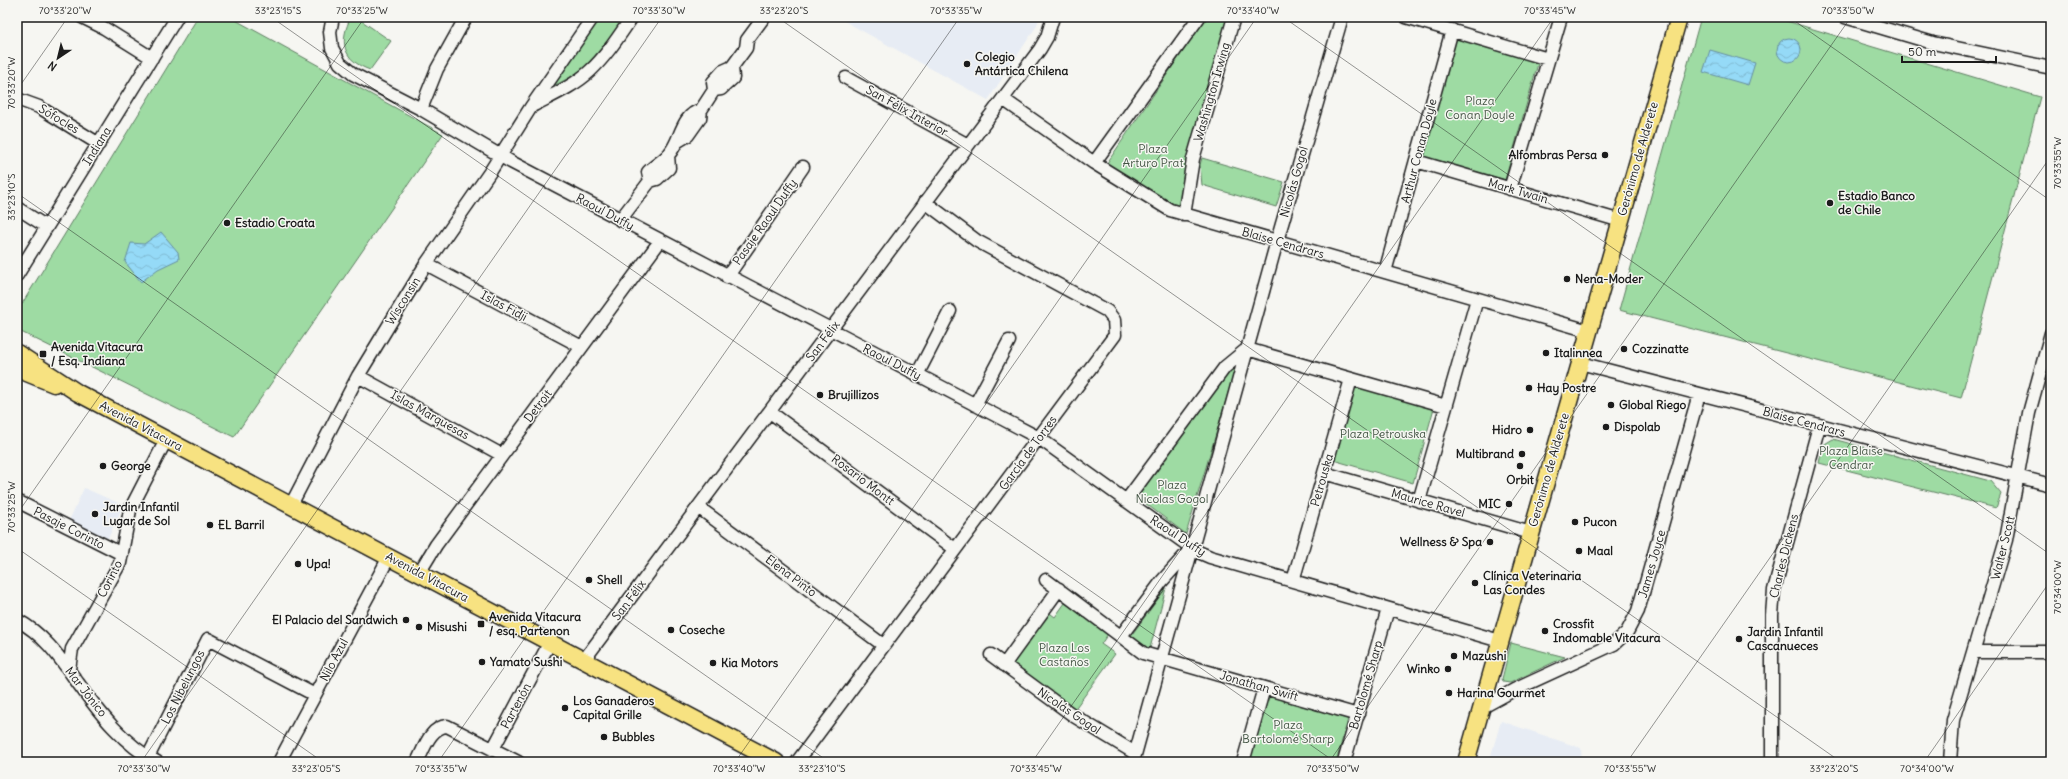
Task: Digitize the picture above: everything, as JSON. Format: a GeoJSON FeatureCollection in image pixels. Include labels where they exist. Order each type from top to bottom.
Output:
{"type":"FeatureCollection","features":[{"type":"Feature","properties":{"kind":"main road","name":"Gerónimo de Alderete"},"geometry":{"type":"LineString","coordinates":[[1466,762],[1679,17]]}},
{"type":"Feature","properties":{"kind":"main road","name":"Avenida Vitacura"},"geometry":{"type":"LineString","coordinates":[[17,353],[78,393],[776,762]]}},
{"type":"Feature","properties":{"kind":"main road","name":"Avenida Vitacura"},"geometry":{"type":"LineString","coordinates":[[17,369],[78,393]]}},
{"type":"Feature","properties":{"kind":"street"},"geometry":{"type":"LineString","coordinates":[[82,17],[104,28],[152,58]]}},
{"type":"Feature","properties":{"kind":"street","name":"Indiana"},"geometry":{"type":"LineString","coordinates":[[17,275],[177,17]]}},
{"type":"Feature","properties":{"kind":"street","name":"Raoul Duffy"},"geometry":{"type":"LineString","coordinates":[[334,17],[331,25],[330,40],[335,56],[340,63],[353,74],[421,109],[500,156],[620,220],[1039,438],[1191,548],[1210,557],[1500,642]]}},
{"type":"Feature","properties":{"kind":"street"},"geometry":{"type":"LineString","coordinates":[[421,109],[437,68],[466,17]]}},
{"type":"Feature","properties":{"kind":"street","name":"Wisconsin"},"geometry":{"type":"LineString","coordinates":[[290,505],[358,376],[426,264],[500,156],[531,106],[593,17]]}},
{"type":"Feature","properties":{"kind":"street"},"geometry":{"type":"LineString","coordinates":[[531,106],[570,86],[589,72],[606,55],[632,17]]}},
{"type":"Feature","properties":{"kind":"street"},"geometry":{"type":"LineString","coordinates":[[620,220],[650,181],[648,172],[660,160],[668,155],[678,141],[680,130],[694,112],[701,110],[714,90],[713,82],[724,71],[732,67],[746,48],[747,40],[764,17]]}},
{"type":"Feature","properties":{"kind":"street"},"geometry":{"type":"LineString","coordinates":[[746,48],[753,45],[770,21],[770,17]]}},
{"type":"Feature","properties":{"kind":"street","name":"San Félix"},"geometry":{"type":"LineString","coordinates":[[584,660],[1040,49],[1047,37],[1053,17]]}},
{"type":"Feature","properties":{"kind":"street"},"geometry":{"type":"LineString","coordinates":[[1094,163],[1199,17]]}},
{"type":"Feature","properties":{"kind":"street","name":"Washington Irwing"},"geometry":{"type":"LineString","coordinates":[[1184,215],[1193,158],[1234,17]]}},
{"type":"Feature","properties":{"kind":"street","name":"Nicolás Gogol"},"geometry":{"type":"LineString","coordinates":[[991,655],[1134,758],[1160,658],[1276,241],[1342,17]]}},
{"type":"Feature","properties":{"kind":"street"},"geometry":{"type":"LineString","coordinates":[[1406,17],[1548,59]]}},
{"type":"Feature","properties":{"kind":"street"},"geometry":{"type":"LineString","coordinates":[[1510,188],[1560,17]]}},
{"type":"Feature","properties":{"kind":"street"},"geometry":{"type":"LineString","coordinates":[[1845,17],[1940,44],[2051,68]]}},
{"type":"Feature","properties":{"kind":"street","name":"Arthur Conan Doyle"},"geometry":{"type":"LineString","coordinates":[[1385,272],[1452,30]]}},
{"type":"Feature","properties":{"kind":"street","name":"San Félix Interior"},"geometry":{"type":"LineString","coordinates":[[846,78],[968,144]]}},
{"type":"Feature","properties":{"kind":"street","name":"Sófocles"},"geometry":{"type":"LineString","coordinates":[[17,99],[39,107],[99,144]]}},
{"type":"Feature","properties":{"kind":"street","name":"Blaise Cendrars"},"geometry":{"type":"LineString","coordinates":[[1003,99],[1094,163],[1170,210],[1589,331]]}},
{"type":"Feature","properties":{"kind":"street","name":"Mark Twain"},"geometry":{"type":"LineString","coordinates":[[1416,161],[1621,221]]}},
{"type":"Feature","properties":{"kind":"street","name":"Pasaje Raoul Duffy"},"geometry":{"type":"LineString","coordinates":[[727,276],[803,167]]}},
{"type":"Feature","properties":{"kind":"street","name":"García de Torres"},"geometry":{"type":"LineString","coordinates":[[797,762],[1113,339],[1116,330],[1114,320],[1107,311],[977,241],[925,202]]}},
{"type":"Feature","properties":{"kind":"street"},"geometry":{"type":"LineString","coordinates":[[17,208],[47,227]]}},
{"type":"Feature","properties":{"kind":"street","name":"Detroit"},"geometry":{"type":"LineString","coordinates":[[419,573],[430,554],[660,241]]}},
{"type":"Feature","properties":{"kind":"street","name":"Islas Fidji"},"geometry":{"type":"LineString","coordinates":[[426,264],[582,348]]}},
{"type":"Feature","properties":{"kind":"street"},"geometry":{"type":"LineString","coordinates":[[1419,501],[1477,299]]}},
{"type":"Feature","properties":{"kind":"street"},"geometry":{"type":"LineString","coordinates":[[917,375],[950,311]]}},
{"type":"Feature","properties":{"kind":"street","name":"Walter Scott"},"geometry":{"type":"LineString","coordinates":[[1950,762],[1953,720],[2006,540],[2029,413],[2050,337]]}},
{"type":"Feature","properties":{"kind":"street"},"geometry":{"type":"LineString","coordinates":[[975,405],[1008,341]]}},
{"type":"Feature","properties":{"kind":"street"},"geometry":{"type":"LineString","coordinates":[[1126,501],[1225,367],[1247,349],[1446,406]]}},
{"type":"Feature","properties":{"kind":"street","name":"Blaise Cendrars"},"geometry":{"type":"LineString","coordinates":[[1580,363],[2018,478],[2051,485]]}},
{"type":"Feature","properties":{"kind":"street","name":"Islas Marquesas"},"geometry":{"type":"LineString","coordinates":[[358,376],[502,455]]}},
{"type":"Feature","properties":{"kind":"street","name":"Petrouska"},"geometry":{"type":"LineString","coordinates":[[1293,581],[1351,379]]}},
{"type":"Feature","properties":{"kind":"street","name":"James Joyce"},"geometry":{"type":"LineString","coordinates":[[1481,708],[1514,690],[1614,644],[1632,626],[1638,611],[1699,394]]}},
{"type":"Feature","properties":{"kind":"street","name":"Rosario Montt"},"geometry":{"type":"LineString","coordinates":[[770,412],[956,549]]}},
{"type":"Feature","properties":{"kind":"street","name":"Charles Dickens"},"geometry":{"type":"LineString","coordinates":[[1772,762],[1773,596],[1776,577],[1819,426]]}},
{"type":"Feature","properties":{"kind":"street","name":"Corinto"},"geometry":{"type":"LineString","coordinates":[[69,670],[72,649],[120,563],[130,510],[166,440]]}},
{"type":"Feature","properties":{"kind":"street","name":"Maurice Ravel"},"geometry":{"type":"LineString","coordinates":[[1324,473],[1531,533]]}},
{"type":"Feature","properties":{"kind":"street","name":"Pasaje Corinto"},"geometry":{"type":"LineString","coordinates":[[17,501],[122,554]]}},
{"type":"Feature","properties":{"kind":"street","name":"Elena Pinto"},"geometry":{"type":"LineString","coordinates":[[698,507],[883,645]]}},
{"type":"Feature","properties":{"kind":"street","name":"Nicolás Gogol"},"geometry":{"type":"LineString","coordinates":[[1121,636],[1162,581],[1191,548]]}},
{"type":"Feature","properties":{"kind":"street","name":"Nilo Azul"},"geometry":{"type":"LineString","coordinates":[[279,762],[389,557]]}},
{"type":"Feature","properties":{"kind":"street"},"geometry":{"type":"LineString","coordinates":[[1046,580],[1143,653],[1160,658]]}},
{"type":"Feature","properties":{"kind":"street"},"geometry":{"type":"LineString","coordinates":[[1004,665],[1059,589]]}},
{"type":"Feature","properties":{"kind":"street","name":"Bartolomé Sharp"},"geometry":{"type":"LineString","coordinates":[[1344,762],[1388,609]]}},
{"type":"Feature","properties":{"kind":"street","name":"Mar Jónico"},"geometry":{"type":"LineString","coordinates":[[17,620],[34,630],[56,653],[104,716],[131,745],[152,760]]}},
{"type":"Feature","properties":{"kind":"street","name":"Los Nibelungos"},"geometry":{"type":"LineString","coordinates":[[152,760],[208,639],[315,696]]}},
{"type":"Feature","properties":{"kind":"street","name":"Partenón"},"geometry":{"type":"LineString","coordinates":[[492,749],[550,642]]}},
{"type":"Feature","properties":{"kind":"street"},"geometry":{"type":"LineString","coordinates":[[56,653],[61,653],[72,649]]}},
{"type":"Feature","properties":{"kind":"street"},"geometry":{"type":"LineString","coordinates":[[1973,652],[2051,652]]}},
{"type":"Feature","properties":{"kind":"street","name":"Jonathan Swift"},"geometry":{"type":"LineString","coordinates":[[1160,658],[1358,715]]}},
{"type":"Feature","properties":{"kind":"street"},"geometry":{"type":"LineString","coordinates":[[1488,685],[1500,690],[1514,690]]}},
{"type":"Feature","properties":{"kind":"street"},"geometry":{"type":"LineString","coordinates":[[1243,762],[1264,688]]}},
{"type":"Feature","properties":{"kind":"street"},"geometry":{"type":"LineString","coordinates":[[417,762],[432,733],[443,726],[451,726],[518,762]]}},
{"type":"Feature","properties":{"kind":"shaded area","name":"Colegio Antártica Chilena"},"geometry":{"type":"Polygon","coordinates":[[[837,17],[1040,17],[1036,27],[988,100],[837,17]]]}},
{"type":"Feature","properties":{"kind":"shaded area","name":"Jardin Infantil Lugar de Sol"},"geometry":{"type":"Polygon","coordinates":[[[84,488],[123,505],[107,541],[68,523],[84,488]]]}},
{"type":"Feature","properties":{"kind":"shaded area"},"geometry":{"type":"Polygon","coordinates":[[[1501,721],[1581,748],[1582,762],[1489,762],[1501,721]]]}},
{"type":"Feature","properties":{"kind":"green space","name":"Estadio Croata"},"geometry":{"type":"Polygon","coordinates":[[[198,17],[230,17],[443,134],[234,437],[17,330],[17,312],[198,17]]]}},
{"type":"Feature","properties":{"kind":"green space"},"geometry":{"type":"Polygon","coordinates":[[[351,17],[356,17],[391,41],[370,70],[354,61],[346,49],[344,42],[345,34],[351,17]]]}},
{"type":"Feature","properties":{"kind":"green space"},"geometry":{"type":"Polygon","coordinates":[[[599,17],[625,17],[610,40],[594,58],[576,74],[551,87],[599,17]]]}},
{"type":"Feature","properties":{"kind":"green space","name":"Plaza Arturo Prat"},"geometry":{"type":"Polygon","coordinates":[[[1206,17],[1229,17],[1182,212],[1105,166],[1206,17]]]}},
{"type":"Feature","properties":{"kind":"green space","name":"Estadio Banco de Chile"},"geometry":{"type":"Polygon","coordinates":[[[1701,17],[1773,17],[2040,97],[1961,398],[1619,310],[1701,17]]]}},
{"type":"Feature","properties":{"kind":"green space","name":"Plaza Conan Doyle"},"geometry":{"type":"Polygon","coordinates":[[[1455,36],[1539,60],[1505,180],[1421,156],[1455,36]]]}},
{"type":"Feature","properties":{"kind":"green space"},"geometry":{"type":"Polygon","coordinates":[[[1202,158],[1284,182],[1276,207],[1202,185],[1200,165],[1202,158]]]}},
{"type":"Feature","properties":{"kind":"green space","name":"Plaza Nicolas Gogol"},"geometry":{"type":"Polygon","coordinates":[[[1238,360],[1186,534],[1137,497],[1238,360]]]}},
{"type":"Feature","properties":{"kind":"green space","name":"Plaza Petrouska"},"geometry":{"type":"Polygon","coordinates":[[[1353,386],[1434,408],[1413,483],[1333,460],[1353,386]]]}},
{"type":"Feature","properties":{"kind":"green space","name":"Plaza Blaise Cendrar"},"geometry":{"type":"Polygon","coordinates":[[[1833,439],[1990,481],[2001,494],[1996,508],[1819,463],[1823,445],[1833,439]]]}},
{"type":"Feature","properties":{"kind":"green space"},"geometry":{"type":"Polygon","coordinates":[[[1166,588],[1149,652],[1130,637],[1166,588]]]}},
{"type":"Feature","properties":{"kind":"green space","name":"Plaza Los Castaños"},"geometry":{"type":"Polygon","coordinates":[[[1065,603],[1108,634],[1101,644],[1115,654],[1074,710],[1009,663],[1047,611],[1055,617],[1065,603]]]}},
{"type":"Feature","properties":{"kind":"green space"},"geometry":{"type":"Polygon","coordinates":[[[1511,643],[1565,657],[1510,683],[1503,682],[1502,679],[1511,643]]]}},
{"type":"Feature","properties":{"kind":"green space","name":"Plaza Bartolomé Sharp"},"geometry":{"type":"Polygon","coordinates":[[[1268,696],[1348,719],[1336,762],[1249,762],[1268,696]]]}},
{"type":"Feature","properties":{"kind":"water"},"geometry":{"type":"Polygon","coordinates":[[[1789,38],[1797,42],[1801,50],[1797,58],[1789,62],[1781,58],[1777,50],[1781,42],[1789,38]]]}},
{"type":"Feature","properties":{"kind":"water"},"geometry":{"type":"Polygon","coordinates":[[[1710,50],[1755,63],[1748,85],[1703,72],[1710,50]]]}},
{"type":"Feature","properties":{"kind":"water"},"geometry":{"type":"Polygon","coordinates":[[[161,232],[178,252],[179,259],[158,269],[141,282],[125,262],[131,243],[144,244],[161,232]]]}},
{"type":"Feature","properties":{"kind":"place","name":"Colegio Antártica Chilena"},"geometry":{"type":"Point","coordinates":[967,64]}},
{"type":"Feature","properties":{"kind":"place","name":"Alfombras Persa"},"geometry":{"type":"Point","coordinates":[1605,155]}},
{"type":"Feature","properties":{"kind":"place","name":"Estadio Banco de Chile"},"geometry":{"type":"Point","coordinates":[1830,203]}},
{"type":"Feature","properties":{"kind":"place","name":"Estadio Croata"},"geometry":{"type":"Point","coordinates":[227,223]}},
{"type":"Feature","properties":{"kind":"place","name":"Nena-Moder"},"geometry":{"type":"Point","coordinates":[1567,279]}},
{"type":"Feature","properties":{"kind":"place","name":"Cozzinatte"},"geometry":{"type":"Point","coordinates":[1624,349]}},
{"type":"Feature","properties":{"kind":"place","name":"Italinnea"},"geometry":{"type":"Point","coordinates":[1546,353]}},
{"type":"Feature","properties":{"kind":"place","name":"Avenida Vitacura / Esq. Indiana"},"geometry":{"type":"Point","coordinates":[43,354]}},
{"type":"Feature","properties":{"kind":"place","name":"Hay Postre"},"geometry":{"type":"Point","coordinates":[1529,388]}},
{"type":"Feature","properties":{"kind":"place","name":"Brujillizos"},"geometry":{"type":"Point","coordinates":[820,395]}},
{"type":"Feature","properties":{"kind":"place","name":"Global Riego"},"geometry":{"type":"Point","coordinates":[1611,405]}},
{"type":"Feature","properties":{"kind":"place","name":"Dispolab"},"geometry":{"type":"Point","coordinates":[1606,427]}},
{"type":"Feature","properties":{"kind":"place","name":"Hidro"},"geometry":{"type":"Point","coordinates":[1530,430]}},
{"type":"Feature","properties":{"kind":"place","name":"Multibrand"},"geometry":{"type":"Point","coordinates":[1522,454]}},
{"type":"Feature","properties":{"kind":"place","name":"George"},"geometry":{"type":"Point","coordinates":[103,466]}},
{"type":"Feature","properties":{"kind":"place","name":"Orbit"},"geometry":{"type":"Point","coordinates":[1520,466]}},
{"type":"Feature","properties":{"kind":"place","name":"MIC"},"geometry":{"type":"Point","coordinates":[1509,504]}},
{"type":"Feature","properties":{"kind":"place","name":"Jardin Infantil Lugar de Sol"},"geometry":{"type":"Point","coordinates":[95,514]}},
{"type":"Feature","properties":{"kind":"place","name":"Pucon"},"geometry":{"type":"Point","coordinates":[1575,522]}},
{"type":"Feature","properties":{"kind":"place","name":"EL Barril"},"geometry":{"type":"Point","coordinates":[210,525]}},
{"type":"Feature","properties":{"kind":"place","name":"Wellness & Spa"},"geometry":{"type":"Point","coordinates":[1490,542]}},
{"type":"Feature","properties":{"kind":"place","name":"Maal"},"geometry":{"type":"Point","coordinates":[1579,551]}},
{"type":"Feature","properties":{"kind":"place","name":"Upa!"},"geometry":{"type":"Point","coordinates":[298,564]}},
{"type":"Feature","properties":{"kind":"place","name":"Shell"},"geometry":{"type":"Point","coordinates":[589,580]}},
{"type":"Feature","properties":{"kind":"place","name":"Clínica Veterinaria Las Condes"},"geometry":{"type":"Point","coordinates":[1475,583]}},
{"type":"Feature","properties":{"kind":"place","name":"El Palacio del Sandwich"},"geometry":{"type":"Point","coordinates":[406,620]}},
{"type":"Feature","properties":{"kind":"place","name":"Avenida Vitacura / esq. Partenon"},"geometry":{"type":"Point","coordinates":[481,624]}},
{"type":"Feature","properties":{"kind":"place","name":"Misushi"},"geometry":{"type":"Point","coordinates":[419,627]}},
{"type":"Feature","properties":{"kind":"place","name":"Coseche"},"geometry":{"type":"Point","coordinates":[671,630]}},
{"type":"Feature","properties":{"kind":"place","name":"Crossfit Indomable Vitacura"},"geometry":{"type":"Point","coordinates":[1545,631]}},
{"type":"Feature","properties":{"kind":"place","name":"Jardin Infantil Cascanueces"},"geometry":{"type":"Point","coordinates":[1739,639]}},
{"type":"Feature","properties":{"kind":"place","name":"Mazushi"},"geometry":{"type":"Point","coordinates":[1454,656]}},
{"type":"Feature","properties":{"kind":"place","name":"Yamato Sushi"},"geometry":{"type":"Point","coordinates":[482,662]}},
{"type":"Feature","properties":{"kind":"place","name":"Kia Motors"},"geometry":{"type":"Point","coordinates":[713,663]}},
{"type":"Feature","properties":{"kind":"place","name":"Winko"},"geometry":{"type":"Point","coordinates":[1448,669]}},
{"type":"Feature","properties":{"kind":"place","name":"Harina Gourmet"},"geometry":{"type":"Point","coordinates":[1449,693]}},
{"type":"Feature","properties":{"kind":"place","name":"Los Ganaderos Capital Grille"},"geometry":{"type":"Point","coordinates":[565,708]}},
{"type":"Feature","properties":{"kind":"place","name":"Bubbles"},"geometry":{"type":"Point","coordinates":[604,737]}}]}
